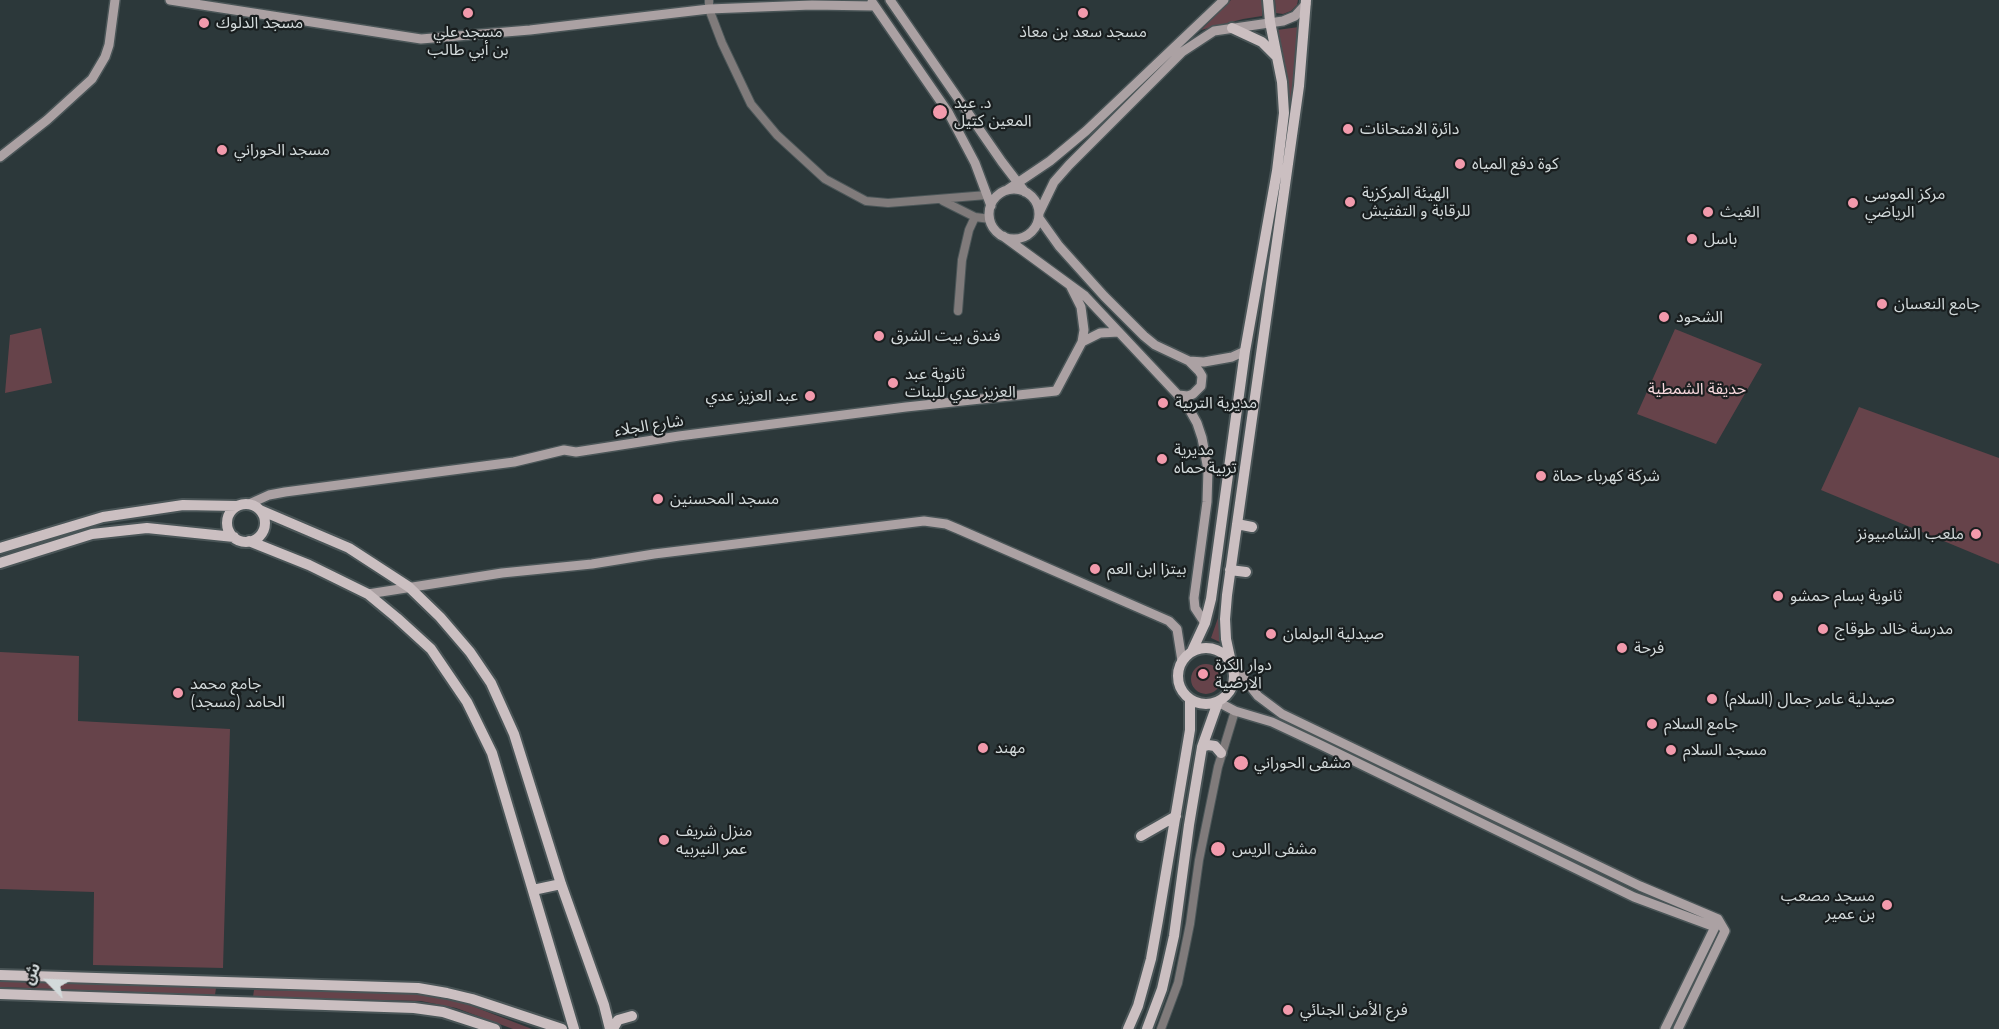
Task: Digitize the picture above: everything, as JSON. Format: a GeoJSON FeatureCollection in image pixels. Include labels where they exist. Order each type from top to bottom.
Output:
{"type":"FeatureCollection","features":[{"type":"Feature","properties":{"kind":"main road"},"geometry":{"type":"LineString","coordinates":[[0,157],[47,120],[92,79],[109,45],[115,0]]}},
{"type":"Feature","properties":{"kind":"main road"},"geometry":{"type":"LineString","coordinates":[[170,0],[421,39],[530,30],[709,5],[873,3],[948,112],[975,163],[991,206],[990,219],[995,229],[1085,296],[1178,394],[1197,423],[1203,438],[1208,470],[1207,502],[1194,598],[1195,608],[1204,623]]}},
{"type":"Feature","properties":{"kind":"main road"},"geometry":{"type":"LineString","coordinates":[[890,0],[1018,183],[1035,200],[1039,215],[1059,246],[1144,336],[1165,351],[1189,361],[1199,371],[1202,381],[1193,394],[1188,396],[1178,394]]}},
{"type":"Feature","properties":{"kind":"main road"},"geometry":{"type":"LineString","coordinates":[[991,206],[1000,194],[1050,161],[1086,132],[1224,0]]}},
{"type":"Feature","properties":{"kind":"main road"},"geometry":{"type":"LineString","coordinates":[[1268,0],[1284,113],[1277,171],[1245,351],[1217,557],[1204,623],[1192,651],[1182,661],[1178,680],[1184,694],[1204,705],[1218,702],[1226,697],[1232,689],[1235,670],[1226,639],[1225,619],[1230,570],[1299,86],[1306,2]]}},
{"type":"Feature","properties":{"kind":"main road"},"geometry":{"type":"LineString","coordinates":[[1003,236],[1012,239],[1029,234],[1037,224],[1054,182],[1182,52],[1214,31],[1283,21],[1295,16],[1306,2]]}},
{"type":"Feature","properties":{"kind":"main road"},"geometry":{"type":"LineString","coordinates":[[1232,28],[1262,42],[1276,56]]}},
{"type":"Feature","properties":{"kind":"main road"},"geometry":{"type":"LineString","coordinates":[[1007,190],[1016,189],[1025,192]]}},
{"type":"Feature","properties":{"kind":"main road"},"geometry":{"type":"LineString","coordinates":[[1070,285],[1082,312],[1084,330],[1082,342]]}},
{"type":"Feature","properties":{"kind":"main road"},"geometry":{"type":"LineString","coordinates":[[1082,342],[1100,333],[1119,332]]}},
{"type":"Feature","properties":{"kind":"main road","name":"شارع الجلاء"},"geometry":{"type":"LineString","coordinates":[[249,504],[269,495],[285,492],[514,462],[564,450],[576,452],[679,436],[906,407],[1056,391],[1082,342]]}},
{"type":"Feature","properties":{"kind":"main road"},"geometry":{"type":"LineString","coordinates":[[1189,361],[1218,361],[1245,351]]}},
{"type":"Feature","properties":{"kind":"main road"},"geometry":{"type":"LineString","coordinates":[[0,548],[103,517],[183,505],[237,506],[249,504],[350,548],[409,587],[440,617],[470,652],[491,683],[514,734],[561,884],[612,1029]]}},
{"type":"Feature","properties":{"kind":"main road"},"geometry":{"type":"LineString","coordinates":[[234,537],[227,520],[237,506]]}},
{"type":"Feature","properties":{"kind":"main road"},"geometry":{"type":"LineString","coordinates":[[249,542],[259,536],[265,526],[264,515],[260,510]]}},
{"type":"Feature","properties":{"kind":"main road"},"geometry":{"type":"LineString","coordinates":[[368,594],[532,570],[924,521],[946,524],[1169,621],[1178,629],[1182,661]]}},
{"type":"Feature","properties":{"kind":"main road"},"geometry":{"type":"LineString","coordinates":[[1237,524],[1252,527]]}},
{"type":"Feature","properties":{"kind":"main road"},"geometry":{"type":"LineString","coordinates":[[0,563],[92,534],[147,528],[234,537],[309,565],[368,594],[431,649],[467,702],[492,753],[574,1029]]}},
{"type":"Feature","properties":{"kind":"main road"},"geometry":{"type":"LineString","coordinates":[[1230,570],[1246,572]]}},
{"type":"Feature","properties":{"kind":"main road"},"geometry":{"type":"LineString","coordinates":[[1192,651],[1209,647],[1226,655],[1258,696],[1282,714],[1640,886],[1718,919],[1725,931],[1678,1029]]}},
{"type":"Feature","properties":{"kind":"main road"},"geometry":{"type":"LineString","coordinates":[[1128,1029],[1138,1006],[1150,959],[1190,730],[1190,699]]}},
{"type":"Feature","properties":{"kind":"main road"},"geometry":{"type":"LineString","coordinates":[[1218,702],[1235,711],[1272,722],[1312,740],[1634,897],[1715,927],[1665,1029]]}},
{"type":"Feature","properties":{"kind":"main road"},"geometry":{"type":"LineString","coordinates":[[1147,1029],[1162,989],[1174,936],[1202,747],[1218,702]]}},
{"type":"Feature","properties":{"kind":"main road"},"geometry":{"type":"LineString","coordinates":[[1202,747],[1212,745],[1218,747],[1221,753]]}},
{"type":"Feature","properties":{"kind":"main road"},"geometry":{"type":"LineString","coordinates":[[1141,836],[1176,816]]}},
{"type":"Feature","properties":{"kind":"main road"},"geometry":{"type":"LineString","coordinates":[[533,890],[561,884]]}},
{"type":"Feature","properties":{"kind":"main road"},"geometry":{"type":"LineString","coordinates":[[0,975],[418,988],[472,999],[562,1029]]}},
{"type":"Feature","properties":{"kind":"main road"},"geometry":{"type":"LineString","coordinates":[[0,994],[414,1008],[443,1012],[495,1029]]}},
{"type":"Feature","properties":{"kind":"main road"},"geometry":{"type":"LineString","coordinates":[[612,1029],[618,1020],[632,1016]]}},
{"type":"Feature","properties":{"kind":"street"},"geometry":{"type":"LineString","coordinates":[[709,5],[732,67],[751,105],[768,126],[809,165],[840,189],[866,201],[888,203],[987,195]]}},
{"type":"Feature","properties":{"kind":"street"},"geometry":{"type":"LineString","coordinates":[[942,200],[975,217],[990,219]]}},
{"type":"Feature","properties":{"kind":"street"},"geometry":{"type":"LineString","coordinates":[[958,311],[962,260],[969,230],[975,217]]}},
{"type":"Feature","properties":{"kind":"street"},"geometry":{"type":"LineString","coordinates":[[1161,1029],[1178,983],[1190,924],[1199,860],[1221,753],[1235,711]]}},
{"type":"Feature","properties":{"kind":"green space"},"geometry":{"type":"Polygon","coordinates":[[[1231,0],[1263,0],[1262,16],[1201,30],[1231,0]]]}},
{"type":"Feature","properties":{"kind":"green space"},"geometry":{"type":"Polygon","coordinates":[[[1275,0],[1298,0],[1297,5],[1291,11],[1283,14],[1276,13],[1275,0]]]}},
{"type":"Feature","properties":{"kind":"green space"},"geometry":{"type":"Polygon","coordinates":[[[1299,27],[1293,109],[1222,643],[1211,638],[1219,615],[1286,152],[1289,107],[1277,30],[1299,27]]]}},
{"type":"Feature","properties":{"kind":"green space"},"geometry":{"type":"Polygon","coordinates":[[[41,328],[52,383],[5,393],[10,335],[41,328]]]}},
{"type":"Feature","properties":{"kind":"green space","name":"حديقة الشمطية"},"geometry":{"type":"Polygon","coordinates":[[[1675,329],[1762,364],[1716,444],[1637,414],[1675,329]]]}},
{"type":"Feature","properties":{"kind":"green space"},"geometry":{"type":"Polygon","coordinates":[[[1859,407],[1999,458],[1999,564],[1821,490],[1859,407]]]}},
{"type":"Feature","properties":{"kind":"green space"},"geometry":{"type":"Polygon","coordinates":[[[0,652],[79,656],[78,721],[230,729],[223,968],[93,965],[94,892],[0,889],[0,652]]]}},
{"type":"Feature","properties":{"kind":"green space"},"geometry":{"type":"Polygon","coordinates":[[[1206,664],[1216,669],[1221,679],[1216,689],[1206,694],[1196,689],[1191,679],[1196,669],[1206,664]]]}},
{"type":"Feature","properties":{"kind":"green space"},"geometry":{"type":"Polygon","coordinates":[[[0,981],[216,988],[215,995],[0,987],[0,981]]]}},
{"type":"Feature","properties":{"kind":"green space"},"geometry":{"type":"Polygon","coordinates":[[[254,990],[421,993],[459,1001],[532,1029],[513,1029],[456,1008],[421,1001],[253,997],[254,990]]]}},
{"type":"Feature","properties":{"kind":"place","name":"مسجد علي بن أبي طالب"},"geometry":{"type":"Point","coordinates":[468,13]}},
{"type":"Feature","properties":{"kind":"place","name":"مسجد سعد بن معاذ"},"geometry":{"type":"Point","coordinates":[1083,13]}},
{"type":"Feature","properties":{"kind":"place","name":"مسجد الدلوك"},"geometry":{"type":"Point","coordinates":[204,23]}},
{"type":"Feature","properties":{"kind":"place","name":"د. عبد المعين كتيل"},"geometry":{"type":"Point","coordinates":[940,112]}},
{"type":"Feature","properties":{"kind":"place","name":"دائرة الامتحانات"},"geometry":{"type":"Point","coordinates":[1348,129]}},
{"type":"Feature","properties":{"kind":"place","name":"مسجد الحوراني"},"geometry":{"type":"Point","coordinates":[222,150]}},
{"type":"Feature","properties":{"kind":"place","name":"كوة دفع المياه"},"geometry":{"type":"Point","coordinates":[1460,164]}},
{"type":"Feature","properties":{"kind":"place","name":"الهيئة المركزية للرقابة و التفتيش"},"geometry":{"type":"Point","coordinates":[1350,202]}},
{"type":"Feature","properties":{"kind":"place","name":"مركز الموسى الرياضي"},"geometry":{"type":"Point","coordinates":[1853,203]}},
{"type":"Feature","properties":{"kind":"place","name":"الغيث"},"geometry":{"type":"Point","coordinates":[1708,212]}},
{"type":"Feature","properties":{"kind":"place","name":"باسل"},"geometry":{"type":"Point","coordinates":[1692,239]}},
{"type":"Feature","properties":{"kind":"place","name":"جامع النعسان"},"geometry":{"type":"Point","coordinates":[1882,304]}},
{"type":"Feature","properties":{"kind":"place","name":"الشحود"},"geometry":{"type":"Point","coordinates":[1664,317]}},
{"type":"Feature","properties":{"kind":"place","name":"فندق بيت الشرق"},"geometry":{"type":"Point","coordinates":[879,336]}},
{"type":"Feature","properties":{"kind":"place","name":"ثانوية عبد العزيز عدي للبنات"},"geometry":{"type":"Point","coordinates":[893,383]}},
{"type":"Feature","properties":{"kind":"place","name":"عبد العزيز عدي"},"geometry":{"type":"Point","coordinates":[810,396]}},
{"type":"Feature","properties":{"kind":"place","name":"مديرية التربية"},"geometry":{"type":"Point","coordinates":[1163,403]}},
{"type":"Feature","properties":{"kind":"place","name":"مديرية تربية حماه"},"geometry":{"type":"Point","coordinates":[1162,459]}},
{"type":"Feature","properties":{"kind":"place","name":"شركة كهرباء حماة"},"geometry":{"type":"Point","coordinates":[1541,476]}},
{"type":"Feature","properties":{"kind":"place","name":"مسجد المحسنين"},"geometry":{"type":"Point","coordinates":[658,499]}},
{"type":"Feature","properties":{"kind":"place","name":"ملعب الشامبيونز"},"geometry":{"type":"Point","coordinates":[1976,534]}},
{"type":"Feature","properties":{"kind":"place","name":"بيتزا ابن العم"},"geometry":{"type":"Point","coordinates":[1095,569]}},
{"type":"Feature","properties":{"kind":"place","name":"ثانوية بسام حمشو"},"geometry":{"type":"Point","coordinates":[1778,596]}},
{"type":"Feature","properties":{"kind":"place","name":"مدرسة خالد طوقاج"},"geometry":{"type":"Point","coordinates":[1823,629]}},
{"type":"Feature","properties":{"kind":"place","name":"صيدلية البولمان"},"geometry":{"type":"Point","coordinates":[1271,634]}},
{"type":"Feature","properties":{"kind":"place","name":"فرحة"},"geometry":{"type":"Point","coordinates":[1622,648]}},
{"type":"Feature","properties":{"kind":"place","name":"دوار الكرة الارضية"},"geometry":{"type":"Point","coordinates":[1203,674]}},
{"type":"Feature","properties":{"kind":"place","name":"جامع محمد الحامد (مسجد)"},"geometry":{"type":"Point","coordinates":[178,693]}},
{"type":"Feature","properties":{"kind":"place","name":"صيدلية عامر جمال (السلام)"},"geometry":{"type":"Point","coordinates":[1712,699]}},
{"type":"Feature","properties":{"kind":"place","name":"جامع السلام"},"geometry":{"type":"Point","coordinates":[1652,724]}},
{"type":"Feature","properties":{"kind":"place","name":"مهند"},"geometry":{"type":"Point","coordinates":[983,748]}},
{"type":"Feature","properties":{"kind":"place","name":"مسجد السلام"},"geometry":{"type":"Point","coordinates":[1671,750]}},
{"type":"Feature","properties":{"kind":"place","name":"مشفى الحوراني"},"geometry":{"type":"Point","coordinates":[1241,763]}},
{"type":"Feature","properties":{"kind":"place","name":"منزل شريف عمر النيربيه"},"geometry":{"type":"Point","coordinates":[664,840]}},
{"type":"Feature","properties":{"kind":"place","name":"مشفى الريس"},"geometry":{"type":"Point","coordinates":[1218,849]}},
{"type":"Feature","properties":{"kind":"place","name":"مسجد مصعب بن عمير"},"geometry":{"type":"Point","coordinates":[1887,905]}},
{"type":"Feature","properties":{"kind":"place","name":"فرع الأمن الجنائي"},"geometry":{"type":"Point","coordinates":[1288,1010]}}]}
